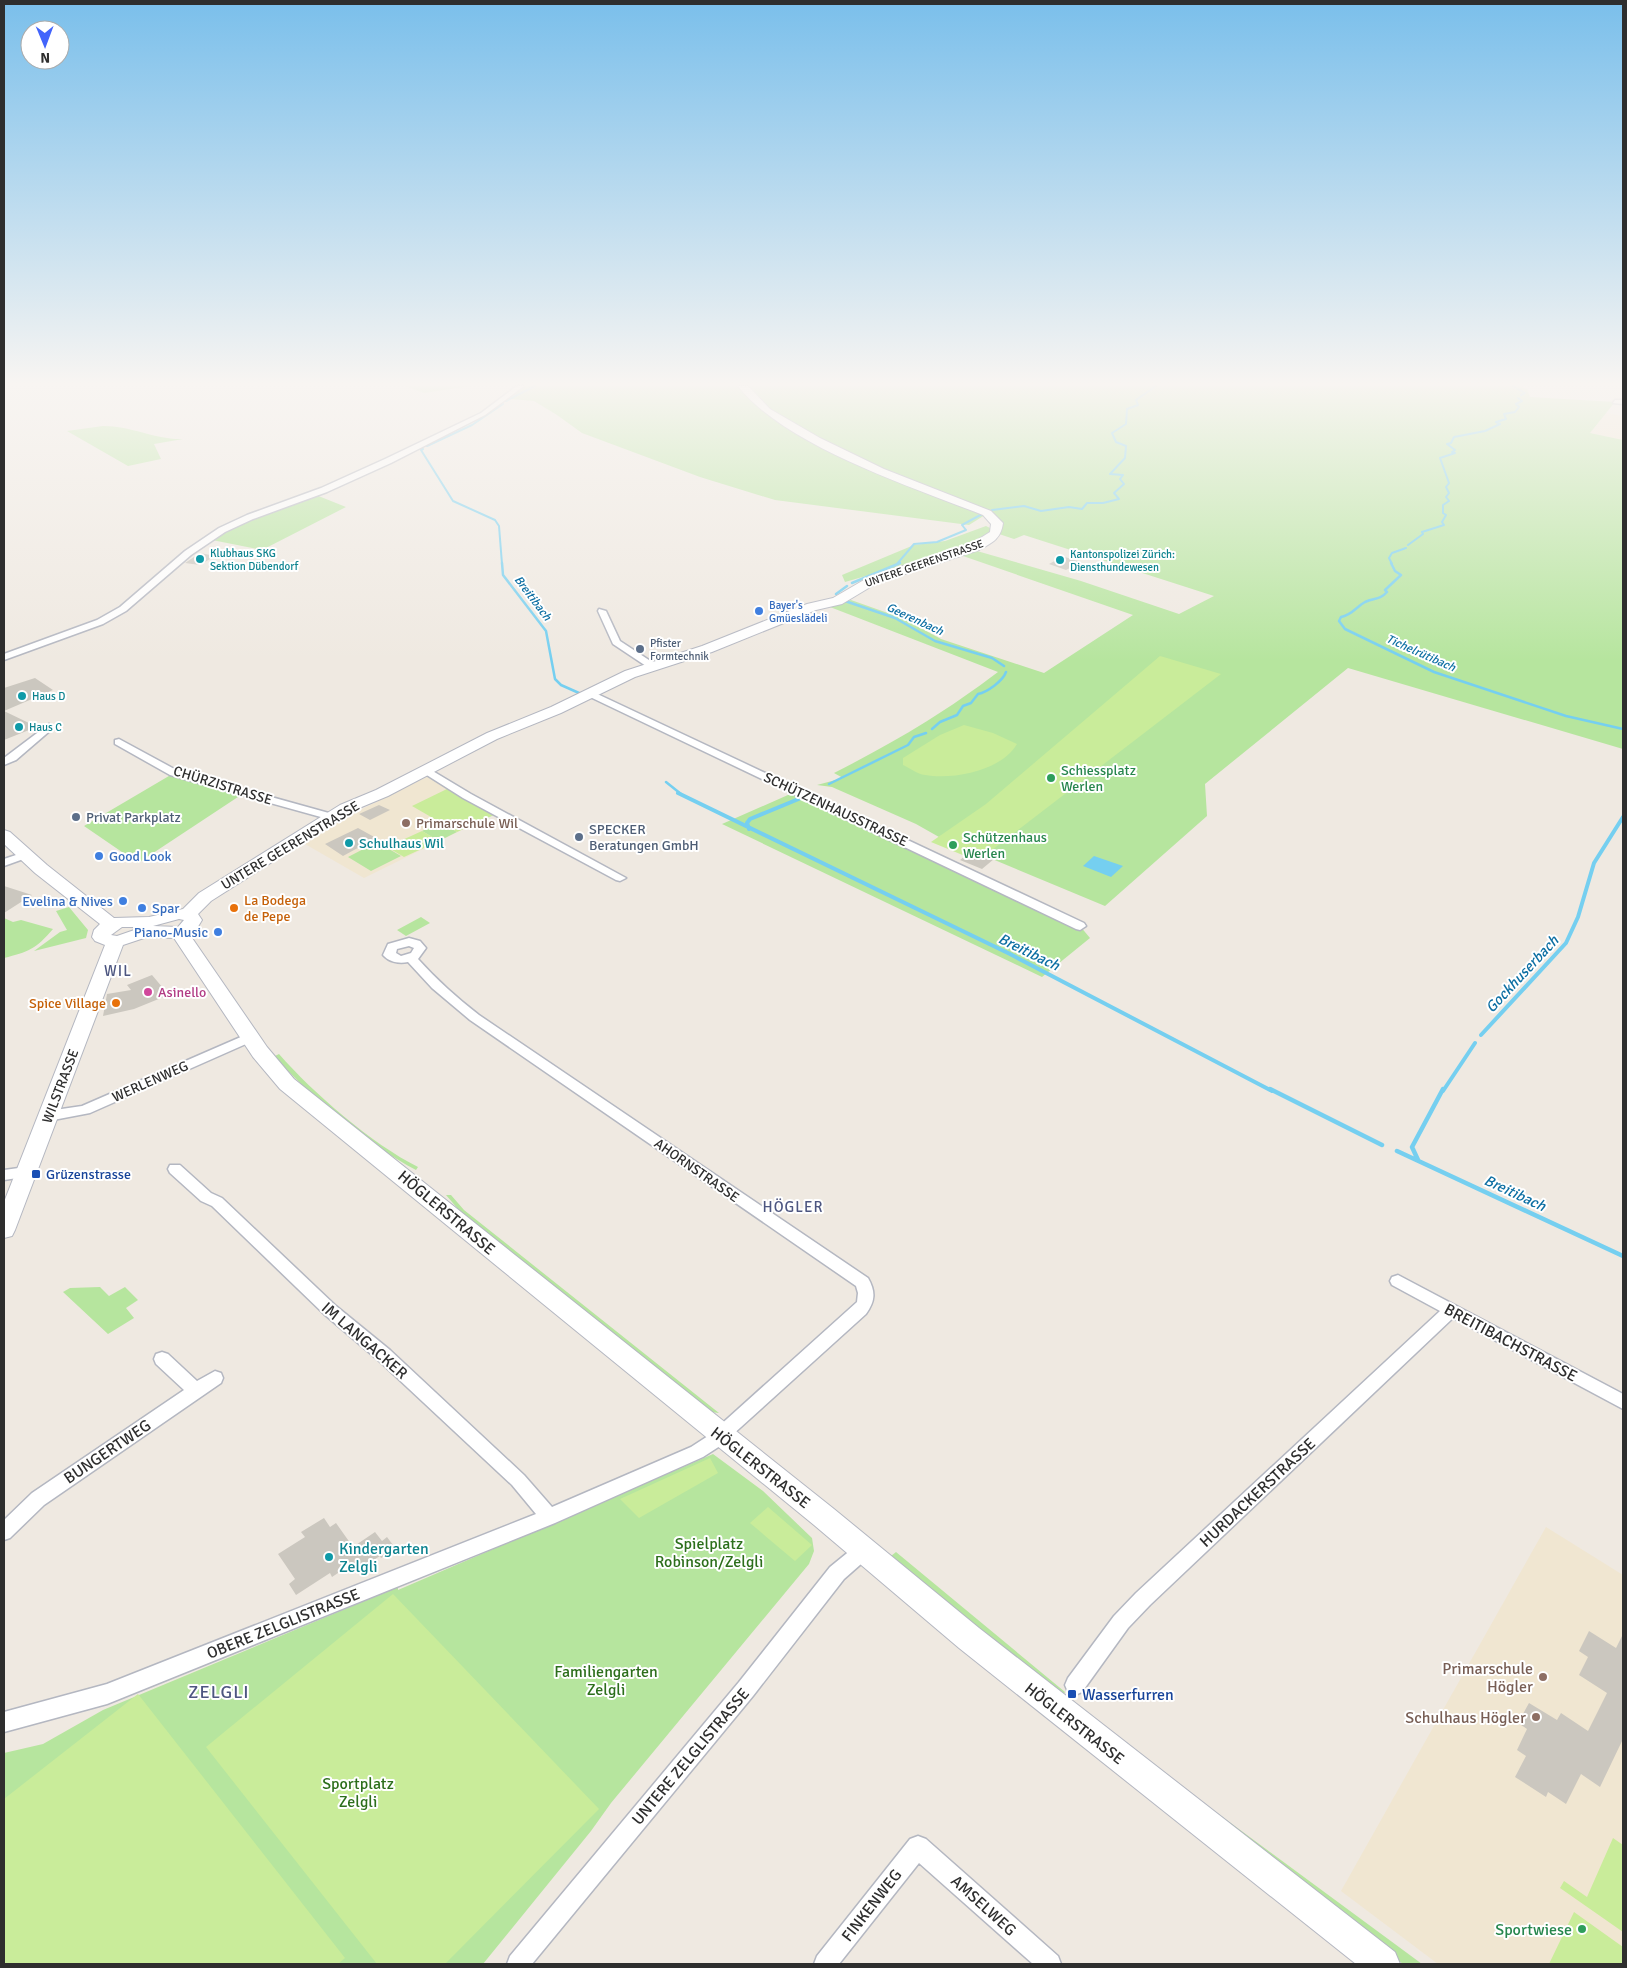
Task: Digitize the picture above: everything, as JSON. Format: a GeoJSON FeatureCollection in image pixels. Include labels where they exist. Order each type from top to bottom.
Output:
{"type":"FeatureCollection","features":[{"type":"Feature","properties":{"kind":"street"},"geometry":{"type":"LineString","coordinates":[[4,657],[106,619],[138,598],[188,554],[222,530],[250,517],[324,490],[351,478]]}},
{"type":"Feature","properties":{"kind":"street","name":"UNTERE GEERENSTRASSE"},"geometry":{"type":"LineString","coordinates":[[187,915],[205,897],[332,817],[474,744],[591,694],[623,677],[652,666],[707,650],[812,607],[837,601],[873,580],[982,544],[992,538],[997,530],[996,521],[981,510],[898,478]]}},
{"type":"Feature","properties":{"kind":"street"},"geometry":{"type":"LineString","coordinates":[[602,611],[616,642],[652,666]]}},
{"type":"Feature","properties":{"kind":"street","name":"SCHÜTZENHAUSSTRASSE"},"geometry":{"type":"LineString","coordinates":[[591,694],[1080,926]]}},
{"type":"Feature","properties":{"kind":"street"},"geometry":{"type":"LineString","coordinates":[[4,762],[12,758],[49,727]]}},
{"type":"Feature","properties":{"kind":"street","name":"CHÜRZISTRASSE"},"geometry":{"type":"LineString","coordinates":[[119,742],[174,772],[332,817]]}},
{"type":"Feature","properties":{"kind":"street"},"geometry":{"type":"LineString","coordinates":[[426,770],[467,796],[620,878]]}},
{"type":"Feature","properties":{"kind":"street"},"geometry":{"type":"LineString","coordinates":[[4,834],[25,855],[114,933],[180,932],[189,928],[193,923],[192,918],[187,915],[174,915],[149,922],[123,922],[114,933]]}},
{"type":"Feature","properties":{"kind":"street"},"geometry":{"type":"LineString","coordinates":[[4,863],[25,855]]}},
{"type":"Feature","properties":{"kind":"street","name":"HÖGLERSTRASSE"},"geometry":{"type":"LineString","coordinates":[[180,932],[188,947],[271,1066],[298,1093],[391,1166],[824,1517],[968,1638],[1382,1964]]}},
{"type":"Feature","properties":{"kind":"street","name":"WILSTRASSE"},"geometry":{"type":"LineString","coordinates":[[4,1230],[48,1116],[114,933]]}},
{"type":"Feature","properties":{"kind":"street","name":"AHORNSTRASSE"},"geometry":{"type":"LineString","coordinates":[[411,958],[453,1003],[481,1024],[862,1282],[867,1291],[866,1302],[860,1310],[720,1434]]}},
{"type":"Feature","properties":{"kind":"street","name":"WERLENWEG"},"geometry":{"type":"LineString","coordinates":[[48,1116],[85,1110],[250,1037]]}},
{"type":"Feature","properties":{"kind":"street","name":"IM LANGACKER"},"geometry":{"type":"LineString","coordinates":[[175,1169],[206,1197],[217,1202],[330,1310],[384,1355],[518,1480],[549,1517]]}},
{"type":"Feature","properties":{"kind":"street"},"geometry":{"type":"LineString","coordinates":[[4,1175],[26,1172]]}},
{"type":"Feature","properties":{"kind":"street","name":"BREITIBACHSTRASSE"},"geometry":{"type":"LineString","coordinates":[[1398,1281],[1623,1402]]}},
{"type":"Feature","properties":{"kind":"street","name":"HURDACKERSTRASSE"},"geometry":{"type":"LineString","coordinates":[[1075,1685],[1121,1622],[1143,1599],[1452,1310]]}},
{"type":"Feature","properties":{"kind":"street"},"geometry":{"type":"LineString","coordinates":[[162,1359],[196,1391]]}},
{"type":"Feature","properties":{"kind":"street","name":"BUNGERTWEG"},"geometry":{"type":"LineString","coordinates":[[4,1532],[38,1498],[215,1378]]}},
{"type":"Feature","properties":{"kind":"street","name":"OBERE ZELGLISTRASSE"},"geometry":{"type":"LineString","coordinates":[[4,1722],[107,1694],[549,1517],[697,1452],[720,1434]]}},
{"type":"Feature","properties":{"kind":"street","name":"UNTERE ZELGLISTRASSE"},"geometry":{"type":"LineString","coordinates":[[518,1964],[746,1689],[837,1573],[864,1551]]}},
{"type":"Feature","properties":{"kind":"street","name":"FINKENWEG"},"geometry":{"type":"LineString","coordinates":[[825,1964],[918,1847]]}},
{"type":"Feature","properties":{"kind":"street","name":"AMSELWEG"},"geometry":{"type":"LineString","coordinates":[[918,1847],[1050,1964]]}},
{"type":"Feature","properties":{"kind":"shaded area","name":"Primarschule Wil"},"geometry":{"type":"Polygon","coordinates":[[[429,776],[494,814],[364,878],[305,844],[350,815],[429,776]]]}},
{"type":"Feature","properties":{"kind":"shaded area","name":"Primarschule Högler"},"geometry":{"type":"Polygon","coordinates":[[[1546,1527],[1623,1575],[1623,1964],[1438,1964],[1341,1891],[1546,1527]]]}},
{"type":"Feature","properties":{"kind":"green space"},"geometry":{"type":"Polygon","coordinates":[[[703,478],[1623,478],[1623,749],[1348,668],[1205,784],[1207,816],[1105,906],[985,856],[942,835],[939,837],[916,824],[832,787],[817,785],[843,778],[834,773],[919,726],[998,672],[830,607],[851,600],[902,618],[941,639],[1044,673],[1133,615],[963,556],[977,551],[1081,581],[1179,614],[1214,596],[1024,535],[1014,539],[996,533],[960,549],[845,582],[842,575],[914,545],[945,541],[986,526],[994,530],[991,520],[985,515],[969,525],[775,500],[703,478]]]}},
{"type":"Feature","properties":{"kind":"green space"},"geometry":{"type":"Polygon","coordinates":[[[316,495],[346,507],[262,550],[212,540],[247,520],[316,495]]]}},
{"type":"Feature","properties":{"kind":"green space","name":"Schiessplatz Werlen"},"geometry":{"type":"Polygon","coordinates":[[[1160,656],[1221,674],[988,853],[975,848],[965,856],[931,842],[986,804],[1160,656]]]}},
{"type":"Feature","properties":{"kind":"green space"},"geometry":{"type":"Polygon","coordinates":[[[964,725],[993,733],[1017,744],[1000,761],[975,772],[962,775],[925,775],[903,765],[903,758],[940,735],[964,725]]]}},
{"type":"Feature","properties":{"kind":"green space"},"geometry":{"type":"Polygon","coordinates":[[[174,773],[244,793],[138,863],[84,826],[174,773]]]}},
{"type":"Feature","properties":{"kind":"green space"},"geometry":{"type":"Polygon","coordinates":[[[449,788],[494,815],[457,832],[412,806],[449,788]]]}},
{"type":"Feature","properties":{"kind":"green space"},"geometry":{"type":"Polygon","coordinates":[[[797,791],[1080,926],[1090,938],[1042,977],[722,824],[797,791]]]}},
{"type":"Feature","properties":{"kind":"green space"},"geometry":{"type":"Polygon","coordinates":[[[440,822],[457,832],[439,841],[422,831],[440,822]]]}},
{"type":"Feature","properties":{"kind":"green space"},"geometry":{"type":"Polygon","coordinates":[[[422,831],[439,841],[404,857],[387,847],[422,831]]]}},
{"type":"Feature","properties":{"kind":"green space"},"geometry":{"type":"Polygon","coordinates":[[[377,842],[401,856],[371,871],[348,857],[377,842]]]}},
{"type":"Feature","properties":{"kind":"green space"},"geometry":{"type":"Polygon","coordinates":[[[69,907],[88,930],[86,938],[34,951],[60,932],[67,930],[56,911],[69,907]]]}},
{"type":"Feature","properties":{"kind":"green space"},"geometry":{"type":"Polygon","coordinates":[[[421,917],[430,923],[406,936],[397,930],[421,917]]]}},
{"type":"Feature","properties":{"kind":"green space"},"geometry":{"type":"Polygon","coordinates":[[[4,918],[13,922],[21,920],[53,929],[31,949],[4,958],[4,918]]]}},
{"type":"Feature","properties":{"kind":"green space"},"geometry":{"type":"Polygon","coordinates":[[[279,1054],[326,1101],[382,1145],[418,1167],[416,1170],[379,1148],[322,1103],[275,1056],[279,1054]]]}},
{"type":"Feature","properties":{"kind":"green space"},"geometry":{"type":"Polygon","coordinates":[[[446,1195],[451,1195],[464,1210],[719,1413],[711,1412],[458,1209],[446,1195]]]}},
{"type":"Feature","properties":{"kind":"green space"},"geometry":{"type":"Polygon","coordinates":[[[100,1287],[109,1296],[125,1287],[138,1300],[126,1308],[134,1318],[108,1334],[63,1292],[70,1288],[100,1287]]]}},
{"type":"Feature","properties":{"kind":"green space","name":"Sportplatz Zelgli"},"geometry":{"type":"Polygon","coordinates":[[[713,1454],[763,1491],[812,1538],[814,1551],[809,1564],[611,1803],[591,1831],[483,1964],[4,1964],[4,1753],[43,1744],[103,1710],[398,1587],[398,1590],[713,1454]]]}},
{"type":"Feature","properties":{"kind":"green space"},"geometry":{"type":"Polygon","coordinates":[[[710,1458],[718,1473],[639,1518],[620,1499],[710,1458]]]}},
{"type":"Feature","properties":{"kind":"green space"},"geometry":{"type":"Polygon","coordinates":[[[768,1507],[812,1545],[795,1561],[750,1523],[768,1507]]]}},
{"type":"Feature","properties":{"kind":"green space"},"geometry":{"type":"Polygon","coordinates":[[[896,1552],[1065,1692],[1061,1698],[891,1556],[896,1552]]]}},
{"type":"Feature","properties":{"kind":"green space"},"geometry":{"type":"Polygon","coordinates":[[[393,1594],[599,1809],[445,1964],[377,1964],[206,1747],[393,1594]]]}},
{"type":"Feature","properties":{"kind":"green space"},"geometry":{"type":"Polygon","coordinates":[[[138,1694],[345,1958],[338,1964],[4,1964],[4,1799],[138,1694]]]}},
{"type":"Feature","properties":{"kind":"green space"},"geometry":{"type":"Polygon","coordinates":[[[1144,1759],[1422,1964],[1403,1964],[1141,1762],[1144,1759]]]}},
{"type":"Feature","properties":{"kind":"green space"},"geometry":{"type":"Polygon","coordinates":[[[1613,1838],[1623,1845],[1623,1932],[1560,1888],[1564,1881],[1587,1897],[1613,1838]]]}},
{"type":"Feature","properties":{"kind":"green space","name":"Sportwiese"},"geometry":{"type":"Polygon","coordinates":[[[1574,1912],[1623,1947],[1623,1964],[1549,1964],[1574,1912]]]}},
{"type":"Feature","properties":{"kind":"water"},"geometry":{"type":"Polygon","coordinates":[[[1094,856],[1123,866],[1111,877],[1083,866],[1094,856]]]}},
{"type":"Feature","properties":{"kind":"building","name":"Klubhaus SKG Sektion Dübendorf"},"geometry":{"type":"Polygon","coordinates":[[[200,553],[215,556],[200,565],[185,563],[200,553]]]}},
{"type":"Feature","properties":{"kind":"building"},"geometry":{"type":"Polygon","coordinates":[[[1062,557],[1081,562],[1066,570],[1049,564],[1062,557]]]}},
{"type":"Feature","properties":{"kind":"building","name":"Haus D"},"geometry":{"type":"Polygon","coordinates":[[[35,678],[53,690],[4,711],[4,688],[35,678]]]}},
{"type":"Feature","properties":{"kind":"building","name":"Haus C"},"geometry":{"type":"Polygon","coordinates":[[[4,711],[31,724],[29,730],[4,740],[4,711]]]}},
{"type":"Feature","properties":{"kind":"building","name":"Schulhaus Wil"},"geometry":{"type":"Polygon","coordinates":[[[379,805],[390,810],[370,820],[359,814],[379,805]]]}},
{"type":"Feature","properties":{"kind":"building","name":"Schulhaus Wil"},"geometry":{"type":"Polygon","coordinates":[[[358,828],[376,838],[343,856],[325,844],[358,828]]]}},
{"type":"Feature","properties":{"kind":"building"},"geometry":{"type":"Polygon","coordinates":[[[975,848],[988,853],[985,856],[994,859],[982,869],[960,860],[975,848]]]}},
{"type":"Feature","properties":{"kind":"building"},"geometry":{"type":"Polygon","coordinates":[[[4,886],[32,895],[4,913],[4,886]]]}},
{"type":"Feature","properties":{"kind":"building"},"geometry":{"type":"Polygon","coordinates":[[[152,975],[163,988],[161,989],[166,996],[134,1009],[103,1016],[107,994],[131,990],[127,985],[152,975]]]}},
{"type":"Feature","properties":{"kind":"building","name":"Kindergarten Zelgli"},"geometry":{"type":"Polygon","coordinates":[[[324,1518],[330,1527],[336,1523],[353,1547],[375,1532],[382,1541],[387,1537],[396,1549],[381,1558],[380,1556],[351,1574],[347,1567],[332,1577],[330,1573],[296,1595],[289,1584],[295,1579],[278,1554],[305,1537],[301,1532],[324,1518]]]}},
{"type":"Feature","properties":{"kind":"building","name":"Schulhaus Högler"},"geometry":{"type":"Polygon","coordinates":[[[1589,1631],[1616,1648],[1623,1634],[1623,1739],[1600,1787],[1581,1774],[1566,1804],[1548,1792],[1546,1797],[1515,1777],[1526,1756],[1517,1750],[1527,1729],[1518,1723],[1529,1703],[1557,1720],[1561,1713],[1588,1731],[1607,1693],[1579,1675],[1588,1657],[1579,1651],[1589,1631]]]}},
{"type":"Feature","properties":{"kind":"waterway","name":"Breitibach"},"geometry":{"type":"LineString","coordinates":[[438,478],[453,501],[495,520],[499,526],[502,564]]}},
{"type":"Feature","properties":{"kind":"waterway","name":"Geerenbach"},"geometry":{"type":"LineString","coordinates":[[992,510],[1024,506],[1041,511],[1069,507],[1082,509],[1087,503],[1103,503],[1119,499],[1114,493],[1124,484],[1121,478]]}},
{"type":"Feature","properties":{"kind":"waterway","name":"Tichelrütibach"},"geometry":{"type":"LineString","coordinates":[[1408,545],[1423,534],[1422,532],[1444,525],[1442,522],[1446,515],[1443,513],[1443,505],[1449,501],[1446,497],[1449,493],[1446,487],[1449,483],[1447,478]]}},
{"type":"Feature","properties":{"kind":"waterway","name":"Geerenbach"},"geometry":{"type":"LineString","coordinates":[[897,564],[914,544],[937,542],[966,530],[962,525],[984,513]]}},
{"type":"Feature","properties":{"kind":"waterway","name":"Tichelrütibach"},"geometry":{"type":"LineString","coordinates":[[1392,564],[1389,558],[1392,553],[1406,548]]}},
{"type":"Feature","properties":{"kind":"waterway","name":"Breitibach"},"geometry":{"type":"LineString","coordinates":[[502,563],[503,575],[546,631],[555,679],[561,685],[579,693]]}},
{"type":"Feature","properties":{"kind":"waterway","name":"Geerenbach"},"geometry":{"type":"LineString","coordinates":[[852,583],[900,563]]}},
{"type":"Feature","properties":{"kind":"waterway","name":"Tichelrütibach"},"geometry":{"type":"LineString","coordinates":[[1391,563],[1395,571],[1401,575],[1385,590],[1387,592],[1382,596],[1365,602],[1351,613],[1341,617],[1339,621],[1345,629],[1434,672],[1566,716],[1623,729]]}},
{"type":"Feature","properties":{"kind":"waterway","name":"Geerenbach"},"geometry":{"type":"LineString","coordinates":[[836,594],[847,586]]}},
{"type":"Feature","properties":{"kind":"waterway","name":"Geerenbach"},"geometry":{"type":"LineString","coordinates":[[845,601],[895,618],[935,641],[992,658],[1004,666]]}},
{"type":"Feature","properties":{"kind":"waterway","name":"Geerenbach"},"geometry":{"type":"LineString","coordinates":[[932,729],[940,722],[957,715],[963,706],[971,703],[978,694],[994,686],[1002,679],[1006,672]]}},
{"type":"Feature","properties":{"kind":"waterway","name":"Geerenbach"},"geometry":{"type":"LineString","coordinates":[[829,784],[908,745],[914,737],[926,733]]}},
{"type":"Feature","properties":{"kind":"waterway","name":"Breitibach"},"geometry":{"type":"LineString","coordinates":[[666,782],[681,794]]}},
{"type":"Feature","properties":{"kind":"waterway","name":"Breitibach"},"geometry":{"type":"LineString","coordinates":[[678,793],[748,827]]}},
{"type":"Feature","properties":{"kind":"waterway","name":"Geerenbach"},"geometry":{"type":"LineString","coordinates":[[748,827],[747,823],[750,819],[801,798]]}},
{"type":"Feature","properties":{"kind":"waterway","name":"Gockhuserbach"},"geometry":{"type":"LineString","coordinates":[[1481,1035],[1566,943],[1578,917],[1594,863],[1623,817]]}},
{"type":"Feature","properties":{"kind":"waterway","name":"Breitibach"},"geometry":{"type":"LineString","coordinates":[[748,827],[1010,954],[1272,1091]]}},
{"type":"Feature","properties":{"kind":"waterway","name":"Gockhuserbach"},"geometry":{"type":"LineString","coordinates":[[1443,1091],[1475,1043]]}},
{"type":"Feature","properties":{"kind":"waterway","name":"Breitibach"},"geometry":{"type":"LineString","coordinates":[[1270,1089],[1382,1145]]}},
{"type":"Feature","properties":{"kind":"waterway","name":"Gockhuserbach"},"geometry":{"type":"LineString","coordinates":[[1418,1160],[1412,1147],[1443,1089]]}},
{"type":"Feature","properties":{"kind":"waterway","name":"Breitibach"},"geometry":{"type":"LineString","coordinates":[[1397,1151],[1623,1256]]}},
{"type":"Feature","properties":{"kind":"place","name":"Klubhaus SKG Sektion Dübendorf"},"geometry":{"type":"Point","coordinates":[200,559]}},
{"type":"Feature","properties":{"kind":"place","name":"Kantonspolizei Zürich: Diensthundewesen"},"geometry":{"type":"Point","coordinates":[1060,560]}},
{"type":"Feature","properties":{"kind":"place","name":"Bayer's Gmüeslädeli"},"geometry":{"type":"Point","coordinates":[759,611]}},
{"type":"Feature","properties":{"kind":"place","name":"Pfister Formtechnik"},"geometry":{"type":"Point","coordinates":[640,649]}},
{"type":"Feature","properties":{"kind":"place","name":"Haus D"},"geometry":{"type":"Point","coordinates":[22,696]}},
{"type":"Feature","properties":{"kind":"place","name":"Haus C"},"geometry":{"type":"Point","coordinates":[19,727]}},
{"type":"Feature","properties":{"kind":"place","name":"Schiessplatz Werlen"},"geometry":{"type":"Point","coordinates":[1051,778]}},
{"type":"Feature","properties":{"kind":"place","name":"Privat Parkplatz"},"geometry":{"type":"Point","coordinates":[76,817]}},
{"type":"Feature","properties":{"kind":"place","name":"Primarschule Wil"},"geometry":{"type":"Point","coordinates":[406,823]}},
{"type":"Feature","properties":{"kind":"place","name":"SPECKER Beratungen GmbH"},"geometry":{"type":"Point","coordinates":[579,837]}},
{"type":"Feature","properties":{"kind":"place","name":"Schulhaus Wil"},"geometry":{"type":"Point","coordinates":[349,843]}},
{"type":"Feature","properties":{"kind":"place","name":"Schützenhaus Werlen"},"geometry":{"type":"Point","coordinates":[953,845]}},
{"type":"Feature","properties":{"kind":"place","name":"Good Look"},"geometry":{"type":"Point","coordinates":[99,856]}},
{"type":"Feature","properties":{"kind":"place","name":"Evelina & Nives"},"geometry":{"type":"Point","coordinates":[123,901]}},
{"type":"Feature","properties":{"kind":"place","name":"Spar"},"geometry":{"type":"Point","coordinates":[142,908]}},
{"type":"Feature","properties":{"kind":"place","name":"La Bodega de Pepe"},"geometry":{"type":"Point","coordinates":[234,908]}},
{"type":"Feature","properties":{"kind":"place","name":"Piano-Music"},"geometry":{"type":"Point","coordinates":[218,932]}},
{"type":"Feature","properties":{"kind":"place","name":"Asinello"},"geometry":{"type":"Point","coordinates":[148,992]}},
{"type":"Feature","properties":{"kind":"place","name":"Spice Village"},"geometry":{"type":"Point","coordinates":[116,1003]}},
{"type":"Feature","properties":{"kind":"place","name":"Grüzenstrasse"},"geometry":{"type":"Point","coordinates":[36,1174]}},
{"type":"Feature","properties":{"kind":"place","name":"Kindergarten Zelgli"},"geometry":{"type":"Point","coordinates":[329,1557]}},
{"type":"Feature","properties":{"kind":"place","name":"Primarschule Högler"},"geometry":{"type":"Point","coordinates":[1543,1677]}},
{"type":"Feature","properties":{"kind":"place","name":"Wasserfurren"},"geometry":{"type":"Point","coordinates":[1072,1694]}},
{"type":"Feature","properties":{"kind":"place","name":"Schulhaus Högler"},"geometry":{"type":"Point","coordinates":[1536,1717]}},
{"type":"Feature","properties":{"kind":"place","name":"Sportwiese"},"geometry":{"type":"Point","coordinates":[1582,1929]}},
{"type":"Feature","properties":{"kind":"district","name":"WIL"},"geometry":{"type":"Point","coordinates":[118,971]}},
{"type":"Feature","properties":{"kind":"district","name":"HÖGLER"},"geometry":{"type":"Point","coordinates":[793,1207]}},
{"type":"Feature","properties":{"kind":"district","name":"ZELGLI"},"geometry":{"type":"Point","coordinates":[219,1692]}},
{"type":"Feature","properties":{"kind":"park label","name":"Spielplatz Robinson/Zelgli"},"geometry":{"type":"Point","coordinates":[709,1552]}},
{"type":"Feature","properties":{"kind":"park label","name":"Familiengarten Zelgli"},"geometry":{"type":"Point","coordinates":[606,1680]}}]}
